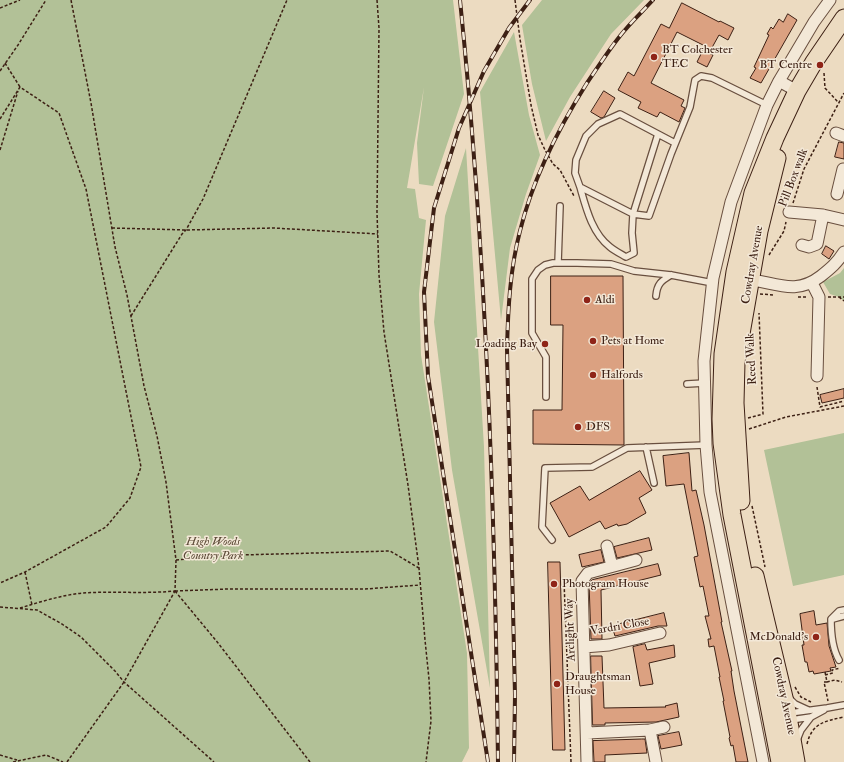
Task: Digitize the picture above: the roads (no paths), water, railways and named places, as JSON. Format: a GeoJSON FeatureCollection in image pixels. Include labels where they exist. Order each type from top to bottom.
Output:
{"type":"FeatureCollection","features":[{"type":"Feature","properties":{"kind":"main road","name":"Cowdray Avenue"},"geometry":{"type":"LineString","coordinates":[[798,752],[782,719],[732,515],[722,444],[721,419],[723,354],[733,279],[753,193],[775,138],[797,91],[814,62],[844,18]]}},
{"type":"Feature","properties":{"kind":"main road","name":"Cowdray Avenue"},"geometry":{"type":"LineString","coordinates":[[780,762],[782,719],[788,689],[722,444],[734,403],[736,362],[756,285],[759,231],[772,176],[797,91]]}},
{"type":"Feature","properties":{"kind":"street","name":"Cowdray Avenue"},"geometry":{"type":"LineString","coordinates":[[763,762],[710,492],[722,444],[705,383],[704,361],[712,283],[731,202],[767,105],[779,81],[814,22],[830,0]]}},
{"type":"Feature","properties":{"kind":"street"},"geometry":{"type":"LineString","coordinates":[[779,81],[797,91]]}},
{"type":"Feature","properties":{"kind":"street"},"geometry":{"type":"LineString","coordinates":[[757,134],[775,138]]}},
{"type":"Feature","properties":{"kind":"street"},"geometry":{"type":"LineString","coordinates":[[837,194],[842,177]]}},
{"type":"Feature","properties":{"kind":"street"},"geometry":{"type":"LineString","coordinates":[[789,212],[823,215],[844,220]]}},
{"type":"Feature","properties":{"kind":"street"},"geometry":{"type":"LineString","coordinates":[[802,245],[809,247],[817,244],[823,215]]}},
{"type":"Feature","properties":{"kind":"street"},"geometry":{"type":"LineString","coordinates":[[733,279],[756,285],[797,287],[812,283],[836,264],[844,252]]}},
{"type":"Feature","properties":{"kind":"street"},"geometry":{"type":"LineString","coordinates":[[812,283],[819,297],[817,381]]}},
{"type":"Feature","properties":{"kind":"street"},"geometry":{"type":"LineString","coordinates":[[607,546],[612,566],[636,560]]}},
{"type":"Feature","properties":{"kind":"street","name":"Arclight Way"},"geometry":{"type":"LineString","coordinates":[[588,762],[582,580],[588,573],[612,566]]}},
{"type":"Feature","properties":{"kind":"street","name":"Vardri Close"},"geometry":{"type":"LineString","coordinates":[[584,647],[609,645],[654,638]]}},
{"type":"Feature","properties":{"kind":"street"},"geometry":{"type":"LineString","coordinates":[[587,732],[650,730],[664,727]]}},
{"type":"Feature","properties":{"kind":"street"},"geometry":{"type":"LineString","coordinates":[[650,730],[656,762]]}},
{"type":"Feature","properties":{"kind":"lane"},"geometry":{"type":"LineString","coordinates":[[580,187],[633,214],[648,216],[690,107],[695,80],[701,76],[712,78],[767,105]]}},
{"type":"Feature","properties":{"kind":"lane"},"geometry":{"type":"LineString","coordinates":[[658,134],[633,214],[632,233],[634,253],[626,257],[610,247],[599,235],[590,218],[575,173],[576,160],[586,136],[598,124],[620,114],[658,134],[675,143]]}},
{"type":"Feature","properties":{"kind":"lane"},"geometry":{"type":"LineString","coordinates":[[558,263],[560,206]]}},
{"type":"Feature","properties":{"kind":"lane"},"geometry":{"type":"LineString","coordinates":[[546,397],[546,357],[532,333],[532,279],[538,270],[545,265],[558,263],[611,264],[634,271],[671,274],[712,283]]}},
{"type":"Feature","properties":{"kind":"lane"},"geometry":{"type":"LineString","coordinates":[[656,296],[657,288],[660,282],[671,274]]}},
{"type":"Feature","properties":{"kind":"lane"},"geometry":{"type":"LineString","coordinates":[[687,384],[705,383]]}},
{"type":"Feature","properties":{"kind":"lane"},"geometry":{"type":"LineString","coordinates":[[552,540],[542,527],[545,468],[592,467],[627,448],[722,444]]}},
{"type":"Feature","properties":{"kind":"lane"},"geometry":{"type":"LineString","coordinates":[[646,447],[654,483]]}},
{"type":"Feature","properties":{"kind":"lane"},"geometry":{"type":"LineString","coordinates":[[839,660],[835,654],[831,632],[831,619],[839,611],[844,610]]}},
{"type":"Feature","properties":{"kind":"lane"},"geometry":{"type":"LineString","coordinates":[[831,619],[844,616]]}},
{"type":"Feature","properties":{"kind":"lane"},"geometry":{"type":"LineString","coordinates":[[788,689],[795,704],[808,710]]}},
{"type":"Feature","properties":{"kind":"lane"},"geometry":{"type":"LineString","coordinates":[[782,719],[808,710],[844,705]]}},
{"type":"Feature","properties":{"kind":"lane"},"geometry":{"type":"LineString","coordinates":[[798,752],[798,738],[801,730],[811,717],[827,708]]}},
{"type":"Feature","properties":{"kind":"lane"},"geometry":{"type":"LineString","coordinates":[[782,719],[811,717]]}},
{"type":"Feature","properties":{"kind":"railway"},"geometry":{"type":"LineString","coordinates":[[460,0],[469,95],[483,285],[488,381],[492,476],[498,762]]}},
{"type":"Feature","properties":{"kind":"railway"},"geometry":{"type":"LineString","coordinates":[[488,762],[428,376],[424,292],[434,208],[459,128],[484,71],[509,28],[530,0]]}},
{"type":"Feature","properties":{"kind":"railway"},"geometry":{"type":"LineString","coordinates":[[514,762],[515,695],[507,349],[509,304],[514,260],[525,211],[539,173],[556,136],[576,100],[607,53],[624,31],[653,0]]}},
{"type":"Feature","properties":{"kind":"place","name":"BT Colchester TEC"},"geometry":{"type":"Point","coordinates":[654,57]}},
{"type":"Feature","properties":{"kind":"place","name":"BT Centre"},"geometry":{"type":"Point","coordinates":[820,65]}},
{"type":"Feature","properties":{"kind":"place","name":"Aldi"},"geometry":{"type":"Point","coordinates":[587,300]}},
{"type":"Feature","properties":{"kind":"place","name":"Pets at Home"},"geometry":{"type":"Point","coordinates":[593,341]}},
{"type":"Feature","properties":{"kind":"place","name":"Loading Bay"},"geometry":{"type":"Point","coordinates":[545,344]}},
{"type":"Feature","properties":{"kind":"place","name":"Halfords"},"geometry":{"type":"Point","coordinates":[593,375]}},
{"type":"Feature","properties":{"kind":"place","name":"DFS"},"geometry":{"type":"Point","coordinates":[578,427]}},
{"type":"Feature","properties":{"kind":"place","name":"Photogram House"},"geometry":{"type":"Point","coordinates":[554,584]}},
{"type":"Feature","properties":{"kind":"place","name":"McDonald's"},"geometry":{"type":"Point","coordinates":[816,637]}},
{"type":"Feature","properties":{"kind":"place","name":"Draughtsman House"},"geometry":{"type":"Point","coordinates":[557,684]}},
{"type":"Feature","properties":{"kind":"park label","name":"High Woods Country Park"},"geometry":{"type":"Point","coordinates":[213,549]}}]}
